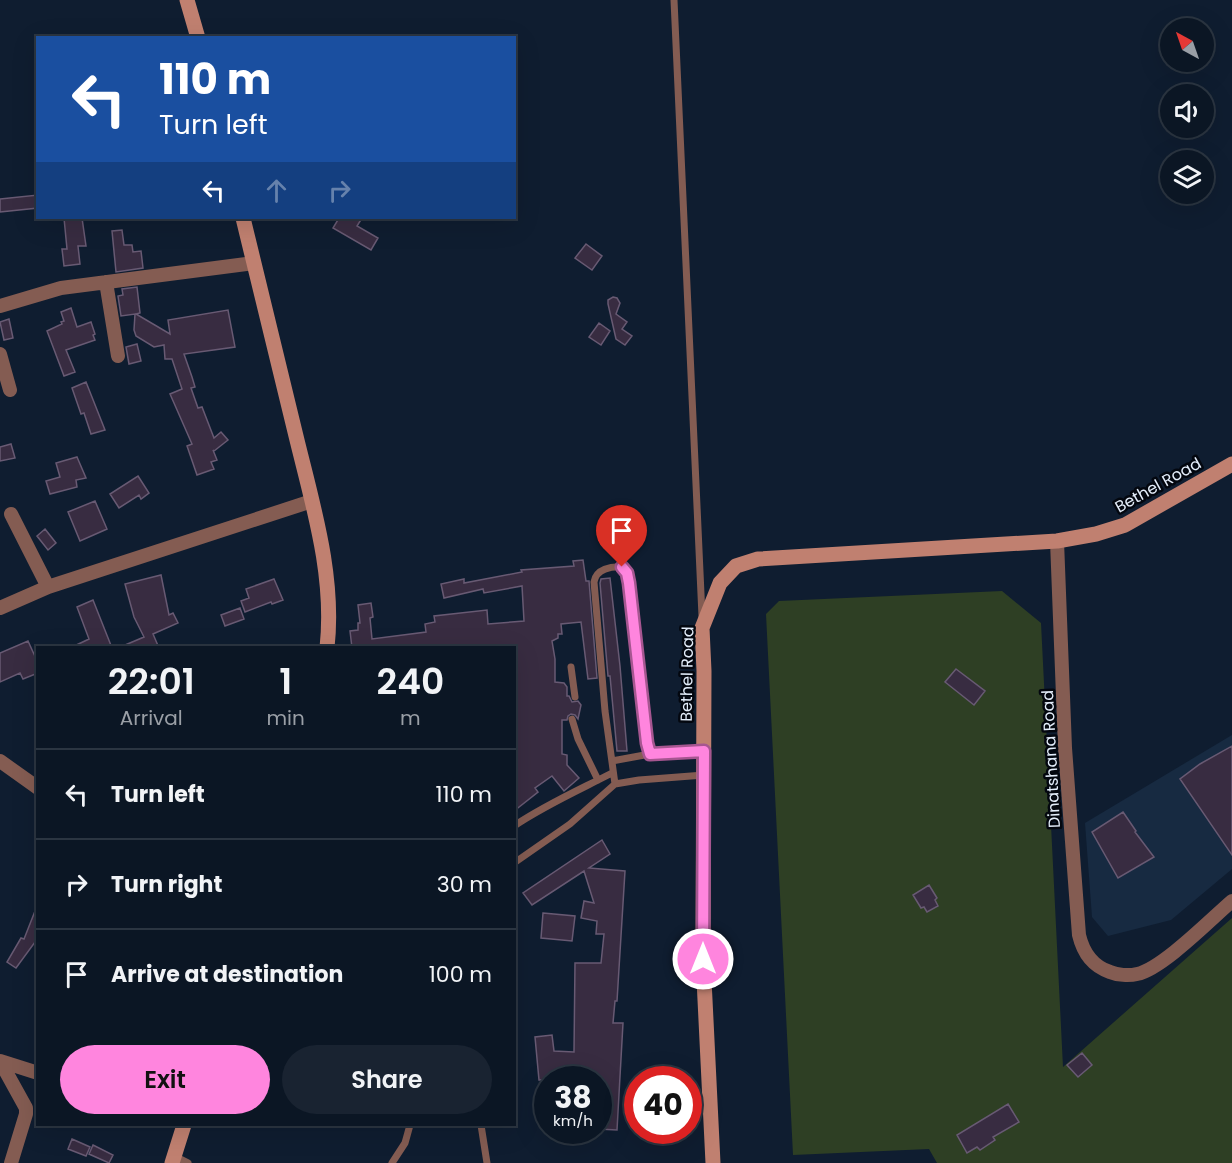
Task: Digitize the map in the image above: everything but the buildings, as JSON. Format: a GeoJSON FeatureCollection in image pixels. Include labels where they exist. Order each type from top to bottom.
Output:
{"type":"FeatureCollection","features":[{"type":"Feature","properties":{"kind":"street"},"geometry":{"type":"LineString","coordinates":[[187,0],[197,36]]}},
{"type":"Feature","properties":{"kind":"street"},"geometry":{"type":"LineString","coordinates":[[243,219],[312,501],[329,591],[330,621],[327,646]]}},
{"type":"Feature","properties":{"kind":"street"},"geometry":{"type":"LineString","coordinates":[[0,306],[61,288],[254,263]]}},
{"type":"Feature","properties":{"kind":"street"},"geometry":{"type":"LineString","coordinates":[[106,282],[118,356]]}},
{"type":"Feature","properties":{"kind":"street"},"geometry":{"type":"LineString","coordinates":[[0,354],[10,390]]}},
{"type":"Feature","properties":{"kind":"street","name":"Bethel Road"},"geometry":{"type":"LineString","coordinates":[[713,1163],[703,959],[702,628],[720,583],[736,566],[758,559],[1057,541],[1096,534],[1125,525],[1232,464]]}},
{"type":"Feature","properties":{"kind":"street"},"geometry":{"type":"LineString","coordinates":[[0,608],[48,587],[312,501]]}},
{"type":"Feature","properties":{"kind":"street"},"geometry":{"type":"LineString","coordinates":[[11,514],[48,587]]}},
{"type":"Feature","properties":{"kind":"street","name":"Dinatshana Road"},"geometry":{"type":"LineString","coordinates":[[1057,541],[1065,748],[1079,935],[1082,949],[1101,969],[1117,974],[1137,975],[1161,963],[1232,901]]}},
{"type":"Feature","properties":{"kind":"street"},"geometry":{"type":"LineString","coordinates":[[0,761],[36,787]]}},
{"type":"Feature","properties":{"kind":"street"},"geometry":{"type":"LineString","coordinates":[[11,1163],[26,1108],[0,1061],[36,1072]]}},
{"type":"Feature","properties":{"kind":"street"},"geometry":{"type":"LineString","coordinates":[[178,1161],[184,1126]]}},
{"type":"Feature","properties":{"kind":"lane"},"geometry":{"type":"LineString","coordinates":[[674,0],[702,628]]}},
{"type":"Feature","properties":{"kind":"lane"},"geometry":{"type":"LineString","coordinates":[[615,784],[605,711],[594,582],[599,572],[615,566],[622,567],[627,573],[629,583],[650,754]]}},
{"type":"Feature","properties":{"kind":"lane"},"geometry":{"type":"LineString","coordinates":[[571,667],[575,697]]}},
{"type":"Feature","properties":{"kind":"lane"},"geometry":{"type":"LineString","coordinates":[[572,719],[578,739],[598,780]]}},
{"type":"Feature","properties":{"kind":"lane"},"geometry":{"type":"LineString","coordinates":[[612,761],[650,754],[704,751]]}},
{"type":"Feature","properties":{"kind":"lane"},"geometry":{"type":"LineString","coordinates":[[516,825],[554,801],[612,773]]}},
{"type":"Feature","properties":{"kind":"lane"},"geometry":{"type":"LineString","coordinates":[[516,862],[570,824],[615,784],[704,775]]}},
{"type":"Feature","properties":{"kind":"lane"},"geometry":{"type":"LineString","coordinates":[[392,1163],[405,1143],[410,1126]]}},
{"type":"Feature","properties":{"kind":"lane"},"geometry":{"type":"LineString","coordinates":[[481,1126],[487,1163]]}},
{"type":"Feature","properties":{"kind":"shaded area"},"geometry":{"type":"Polygon","coordinates":[[[1232,735],[1232,869],[1171,920],[1108,936],[1092,917],[1085,823],[1232,735]]]}},
{"type":"Feature","properties":{"kind":"green space"},"geometry":{"type":"Polygon","coordinates":[[[1002,591],[1041,623],[1063,1067],[1232,918],[1232,1163],[937,1163],[929,1149],[793,1155],[766,614],[779,601],[1002,591]]]}},
{"type":"Feature","properties":{"kind":"route"},"geometry":{"type":"LineString","coordinates":[[622,567],[627,573],[629,583],[650,754],[704,751],[703,959]]}}]}
